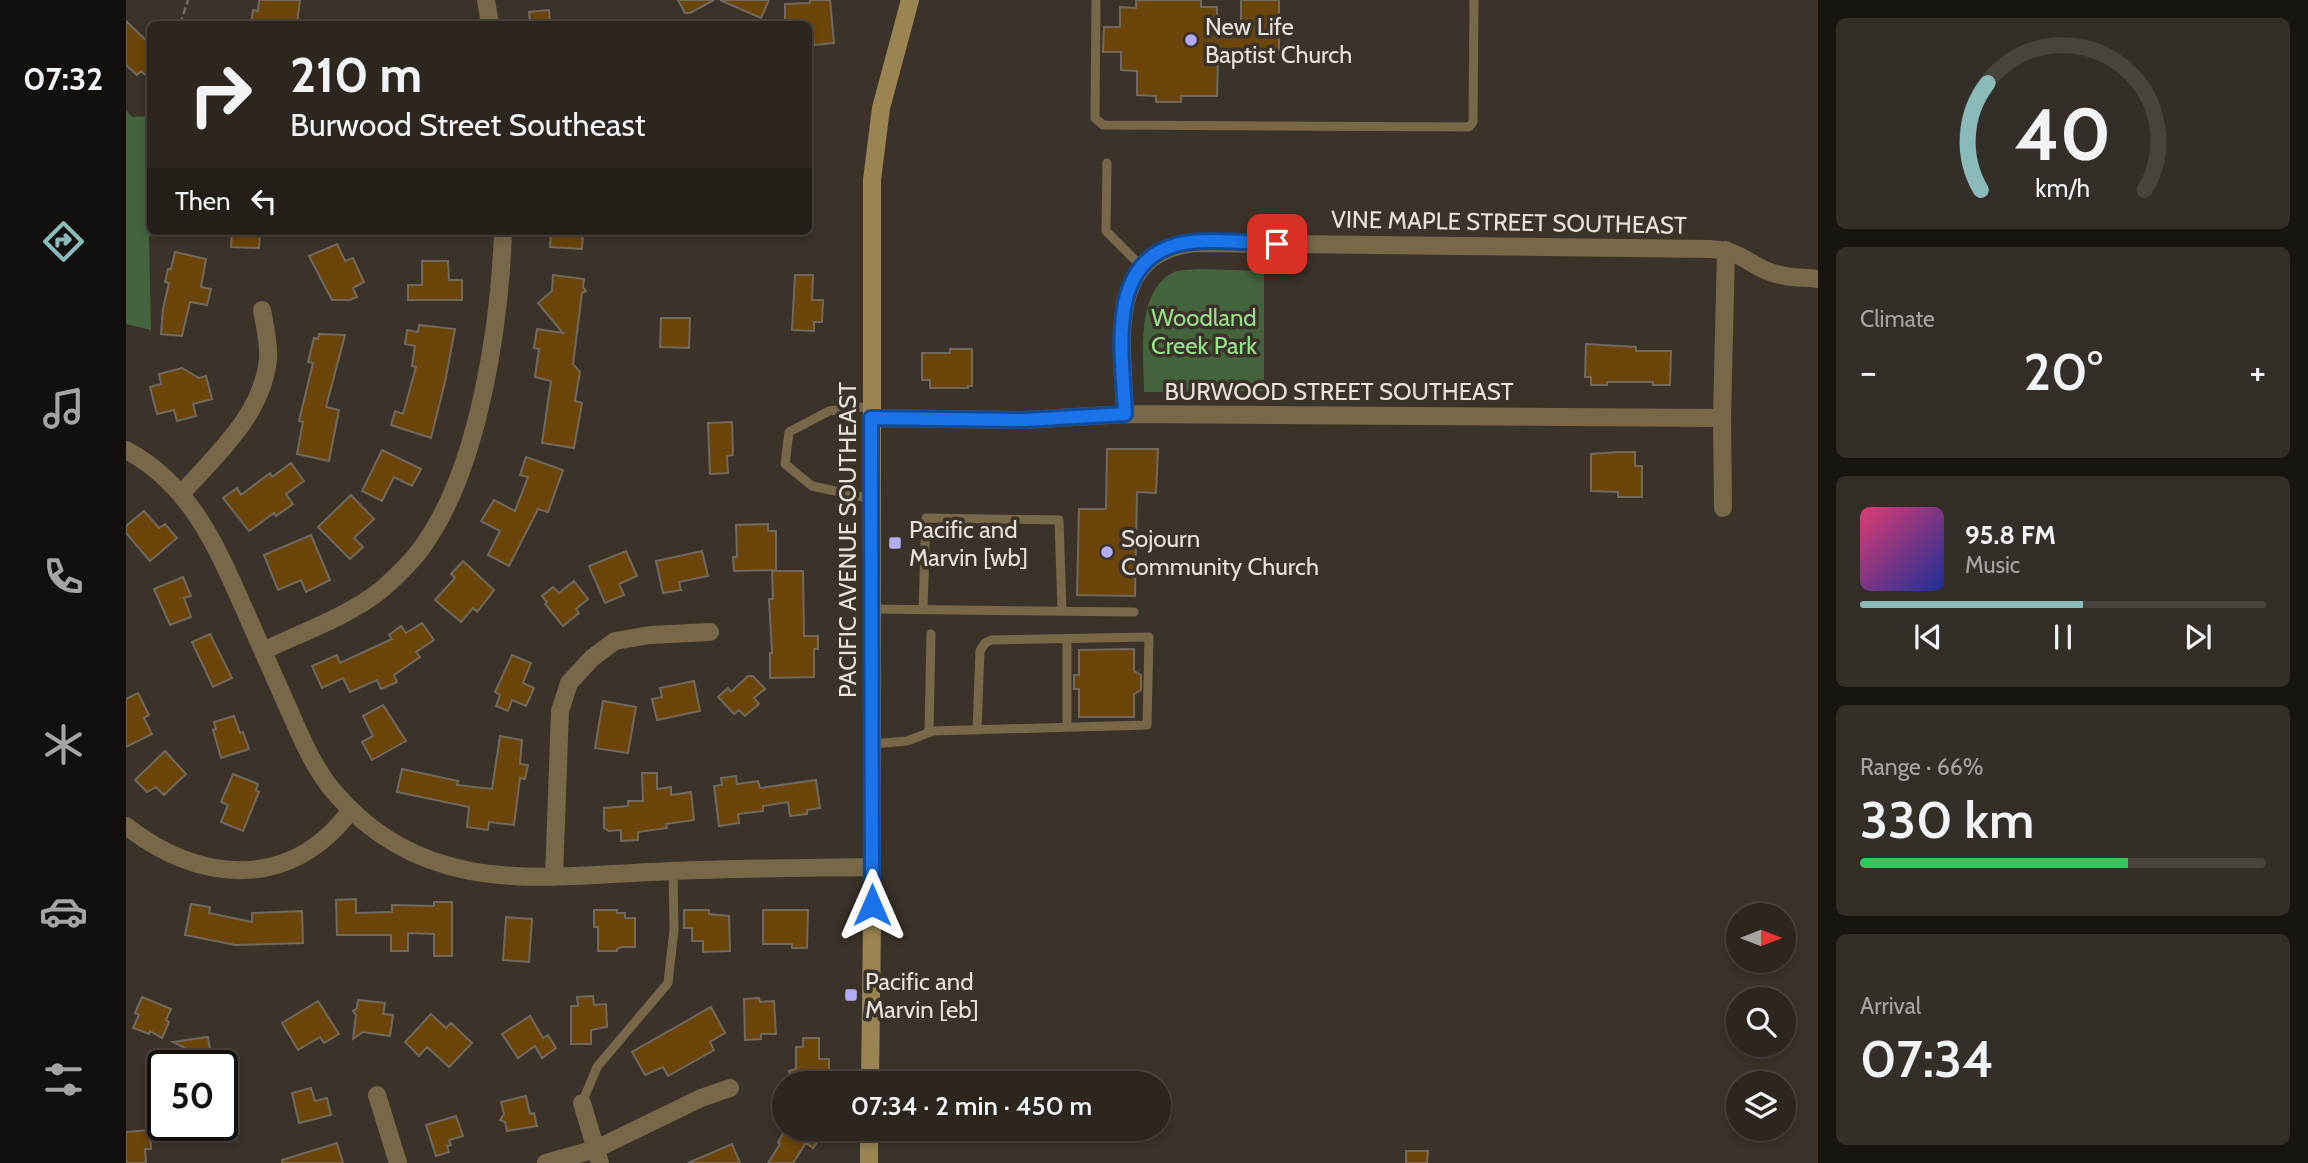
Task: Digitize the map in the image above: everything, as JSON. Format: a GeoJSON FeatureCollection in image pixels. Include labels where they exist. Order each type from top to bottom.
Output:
{"type":"FeatureCollection","features":[{"type":"Feature","properties":{"kind":"main road","name":"PACIFIC AVENUE SOUTHEAST"},"geometry":{"type":"LineString","coordinates":[[870,1071],[871,231],[875,145],[892,61],[909,0]]}},
{"type":"Feature","properties":{"kind":"main road"},"geometry":{"type":"LineString","coordinates":[[869,1141],[869,1163]]}},
{"type":"Feature","properties":{"kind":"street"},"geometry":{"type":"LineString","coordinates":[[486,0],[490,21]]}},
{"type":"Feature","properties":{"kind":"street"},"geometry":{"type":"LineString","coordinates":[[263,651],[356,607],[380,591],[425,544],[457,482],[475,424],[492,346],[503,235]]}},
{"type":"Feature","properties":{"kind":"street","name":"VINE MAPLE STREET SOUTHEAST"},"geometry":{"type":"LineString","coordinates":[[1125,414],[1122,317],[1131,281],[1142,267],[1161,252],[1178,244],[1726,250],[1742,255],[1765,270],[1779,275],[1818,279]]}},
{"type":"Feature","properties":{"kind":"street"},"geometry":{"type":"LineString","coordinates":[[1723,508],[1726,250]]}},
{"type":"Feature","properties":{"kind":"street"},"geometry":{"type":"LineString","coordinates":[[181,494],[244,423],[264,381],[268,349],[262,310]]}},
{"type":"Feature","properties":{"kind":"street","name":"BURWOOD STREET SOUTHEAST"},"geometry":{"type":"LineString","coordinates":[[871,412],[1025,420],[1125,414],[1722,418]]}},
{"type":"Feature","properties":{"kind":"street"},"geometry":{"type":"LineString","coordinates":[[126,450],[146,463],[181,494],[216,544],[307,751],[324,779],[351,810],[389,841],[418,856],[480,875],[554,877],[673,871],[872,867]]}},
{"type":"Feature","properties":{"kind":"street"},"geometry":{"type":"LineString","coordinates":[[554,877],[560,711],[569,683],[592,657],[615,641],[650,635],[710,632]]}},
{"type":"Feature","properties":{"kind":"street"},"geometry":{"type":"LineString","coordinates":[[126,826],[167,852],[186,860],[222,870],[241,871],[278,865],[312,849],[340,824],[351,810]]}},
{"type":"Feature","properties":{"kind":"street"},"geometry":{"type":"LineString","coordinates":[[546,1163],[598,1156],[701,1098],[730,1088]]}},
{"type":"Feature","properties":{"kind":"street"},"geometry":{"type":"LineString","coordinates":[[377,1095],[398,1163]]}},
{"type":"Feature","properties":{"kind":"street"},"geometry":{"type":"LineString","coordinates":[[582,1103],[598,1156]]}},
{"type":"Feature","properties":{"kind":"lane"},"geometry":{"type":"LineString","coordinates":[[1096,0],[1095,118],[1103,125],[1469,127],[1474,116],[1474,0]]}},
{"type":"Feature","properties":{"kind":"lane"},"geometry":{"type":"LineString","coordinates":[[1107,163],[1106,231],[1142,267]]}},
{"type":"Feature","properties":{"kind":"lane"},"geometry":{"type":"LineString","coordinates":[[871,412],[829,411],[789,432],[785,464],[812,486],[872,499]]}},
{"type":"Feature","properties":{"kind":"lane"},"geometry":{"type":"LineString","coordinates":[[923,609],[926,518],[1059,520],[1062,611]]}},
{"type":"Feature","properties":{"kind":"lane"},"geometry":{"type":"LineString","coordinates":[[872,609],[1133,612]]}},
{"type":"Feature","properties":{"kind":"lane"},"geometry":{"type":"LineString","coordinates":[[929,732],[931,634]]}},
{"type":"Feature","properties":{"kind":"lane"},"geometry":{"type":"LineString","coordinates":[[872,744],[907,741],[929,732],[1147,725],[1149,637],[991,640],[985,643],[980,651],[977,730]]}},
{"type":"Feature","properties":{"kind":"lane"},"geometry":{"type":"LineString","coordinates":[[1067,639],[1067,727]]}},
{"type":"Feature","properties":{"kind":"lane"},"geometry":{"type":"LineString","coordinates":[[582,1103],[597,1068],[668,983],[674,930],[673,871]]}},
{"type":"Feature","properties":{"kind":"path"},"geometry":{"type":"LineString","coordinates":[[181,21],[188,0]]}},
{"type":"Feature","properties":{"kind":"green space"},"geometry":{"type":"Polygon","coordinates":[[[126,110],[132,117],[147,116],[147,235],[152,235],[149,237],[151,330],[126,324],[126,110]]]}},
{"type":"Feature","properties":{"kind":"green space","name":"Woodland Creek Park"},"geometry":{"type":"Polygon","coordinates":[[[1199,269],[1264,271],[1264,391],[1144,392],[1144,327],[1152,295],[1160,283],[1172,273],[1199,269]]]}},
{"type":"Feature","properties":{"kind":"building"},"geometry":{"type":"Polygon","coordinates":[[[259,0],[300,0],[297,21],[251,21],[253,10],[258,11],[259,0]]]}},
{"type":"Feature","properties":{"kind":"building"},"geometry":{"type":"Polygon","coordinates":[[[678,0],[714,0],[685,13],[678,0]]]}},
{"type":"Feature","properties":{"kind":"building"},"geometry":{"type":"Polygon","coordinates":[[[720,0],[769,0],[761,18],[720,0]]]}},
{"type":"Feature","properties":{"kind":"building"},"geometry":{"type":"Polygon","coordinates":[[[810,0],[830,0],[834,43],[814,45],[812,21],[785,21],[785,4],[810,3],[810,0]]]}},
{"type":"Feature","properties":{"kind":"building","name":"New Life Baptist Church"},"geometry":{"type":"Polygon","coordinates":[[[1136,0],[1201,0],[1201,7],[1217,7],[1217,28],[1241,29],[1241,0],[1279,0],[1279,55],[1218,55],[1217,96],[1181,96],[1181,102],[1156,102],[1156,96],[1137,95],[1137,71],[1121,70],[1121,52],[1103,52],[1104,27],[1120,27],[1120,7],[1136,8],[1136,0]]]}},
{"type":"Feature","properties":{"kind":"building"},"geometry":{"type":"Polygon","coordinates":[[[549,10],[550,21],[530,21],[529,12],[549,10]]]}},
{"type":"Feature","properties":{"kind":"building"},"geometry":{"type":"Polygon","coordinates":[[[126,21],[147,41],[147,76],[141,71],[137,75],[126,65],[126,21]]]}},
{"type":"Feature","properties":{"kind":"building"},"geometry":{"type":"Polygon","coordinates":[[[232,235],[260,235],[259,248],[231,247],[232,235]]]}},
{"type":"Feature","properties":{"kind":"building"},"geometry":{"type":"Polygon","coordinates":[[[551,235],[583,235],[582,249],[550,247],[551,235]]]}},
{"type":"Feature","properties":{"kind":"building"},"geometry":{"type":"Polygon","coordinates":[[[337,244],[345,261],[353,258],[364,282],[353,288],[357,297],[350,300],[332,300],[309,256],[337,244]]]}},
{"type":"Feature","properties":{"kind":"building"},"geometry":{"type":"Polygon","coordinates":[[[175,252],[206,259],[201,287],[211,289],[207,305],[190,302],[182,336],[161,334],[169,283],[165,282],[175,252]]]}},
{"type":"Feature","properties":{"kind":"building"},"geometry":{"type":"Polygon","coordinates":[[[422,261],[448,261],[449,280],[462,280],[462,300],[408,300],[408,285],[422,285],[422,261]]]}},
{"type":"Feature","properties":{"kind":"building"},"geometry":{"type":"Polygon","coordinates":[[[553,275],[584,279],[583,287],[586,291],[582,293],[573,364],[580,372],[575,401],[582,403],[574,448],[542,443],[551,381],[535,377],[539,349],[534,348],[537,329],[563,333],[538,303],[552,291],[553,275]]]}},
{"type":"Feature","properties":{"kind":"building"},"geometry":{"type":"Polygon","coordinates":[[[795,275],[813,275],[812,300],[823,300],[822,322],[814,322],[814,331],[792,330],[795,275]]]}},
{"type":"Feature","properties":{"kind":"building"},"geometry":{"type":"Polygon","coordinates":[[[661,318],[690,318],[689,348],[660,347],[661,318]]]}},
{"type":"Feature","properties":{"kind":"building"},"geometry":{"type":"Polygon","coordinates":[[[419,325],[455,329],[431,438],[391,425],[395,411],[403,414],[416,367],[412,366],[415,346],[405,344],[407,330],[418,332],[419,325]]]}},
{"type":"Feature","properties":{"kind":"building"},"geometry":{"type":"Polygon","coordinates":[[[319,334],[345,335],[326,407],[339,410],[329,461],[297,454],[303,422],[299,421],[313,363],[308,362],[314,338],[318,339],[319,334]]]}},
{"type":"Feature","properties":{"kind":"building"},"geometry":{"type":"Polygon","coordinates":[[[1586,344],[1636,347],[1636,351],[1671,351],[1670,385],[1653,385],[1653,382],[1607,382],[1607,385],[1591,385],[1591,377],[1585,377],[1586,344]]]}},
{"type":"Feature","properties":{"kind":"building"},"geometry":{"type":"Polygon","coordinates":[[[950,349],[972,349],[972,386],[930,388],[930,380],[922,380],[922,353],[950,353],[950,349]]]}},
{"type":"Feature","properties":{"kind":"building"},"geometry":{"type":"Polygon","coordinates":[[[182,368],[199,378],[206,376],[212,399],[193,404],[196,416],[177,421],[174,410],[157,414],[150,387],[161,384],[159,374],[182,368]]]}},
{"type":"Feature","properties":{"kind":"building"},"geometry":{"type":"Polygon","coordinates":[[[732,422],[733,455],[727,456],[728,473],[710,474],[708,423],[732,422]]]}},
{"type":"Feature","properties":{"kind":"building","name":"Sojourn Community Church"},"geometry":{"type":"Polygon","coordinates":[[[1107,449],[1158,449],[1156,493],[1137,492],[1135,596],[1077,595],[1079,509],[1106,509],[1107,449]]]}},
{"type":"Feature","properties":{"kind":"building"},"geometry":{"type":"Polygon","coordinates":[[[382,450],[421,469],[412,486],[394,477],[382,501],[362,491],[382,450]]]}},
{"type":"Feature","properties":{"kind":"building"},"geometry":{"type":"Polygon","coordinates":[[[1635,452],[1635,466],[1642,466],[1642,497],[1618,497],[1618,492],[1591,491],[1591,454],[1635,452]]]}},
{"type":"Feature","properties":{"kind":"building"},"geometry":{"type":"Polygon","coordinates":[[[526,457],[563,470],[548,512],[538,509],[509,566],[488,555],[500,531],[481,521],[494,500],[515,511],[528,477],[520,475],[526,457]]]}},
{"type":"Feature","properties":{"kind":"building"},"geometry":{"type":"Polygon","coordinates":[[[291,463],[304,481],[286,494],[293,504],[276,516],[274,513],[249,531],[223,498],[237,488],[241,495],[270,473],[272,477],[291,463]]]}},
{"type":"Feature","properties":{"kind":"building"},"geometry":{"type":"Polygon","coordinates":[[[351,495],[374,519],[354,538],[363,547],[350,559],[318,527],[351,495]]]}},
{"type":"Feature","properties":{"kind":"building"},"geometry":{"type":"Polygon","coordinates":[[[144,511],[159,528],[165,524],[177,538],[150,561],[126,533],[126,526],[144,511]]]}},
{"type":"Feature","properties":{"kind":"building"},"geometry":{"type":"Polygon","coordinates":[[[768,524],[768,531],[776,531],[776,570],[734,571],[733,557],[737,557],[736,525],[768,524]]]}},
{"type":"Feature","properties":{"kind":"building"},"geometry":{"type":"Polygon","coordinates":[[[311,535],[330,580],[306,592],[301,580],[278,590],[264,555],[311,535]]]}},
{"type":"Feature","properties":{"kind":"building"},"geometry":{"type":"Polygon","coordinates":[[[626,551],[637,576],[619,584],[624,595],[605,603],[589,566],[626,551]]]}},
{"type":"Feature","properties":{"kind":"building"},"geometry":{"type":"Polygon","coordinates":[[[702,551],[708,576],[679,582],[681,590],[663,593],[656,561],[702,551]]]}},
{"type":"Feature","properties":{"kind":"building"},"geometry":{"type":"Polygon","coordinates":[[[463,561],[494,590],[477,612],[473,608],[461,622],[435,600],[455,578],[451,574],[463,561]]]}},
{"type":"Feature","properties":{"kind":"building"},"geometry":{"type":"Polygon","coordinates":[[[772,571],[803,571],[804,636],[818,636],[818,649],[814,649],[814,677],[770,678],[772,653],[769,599],[773,599],[772,571]]]}},
{"type":"Feature","properties":{"kind":"building"},"geometry":{"type":"Polygon","coordinates":[[[183,577],[191,596],[184,598],[191,617],[170,625],[154,589],[183,577]]]}},
{"type":"Feature","properties":{"kind":"building"},"geometry":{"type":"Polygon","coordinates":[[[574,581],[588,599],[576,609],[579,613],[563,626],[545,604],[547,602],[542,596],[553,587],[559,593],[574,581]]]}},
{"type":"Feature","properties":{"kind":"building"},"geometry":{"type":"Polygon","coordinates":[[[422,623],[434,640],[416,652],[420,657],[394,675],[397,682],[381,689],[377,680],[350,692],[343,678],[322,688],[312,666],[337,655],[340,663],[392,639],[389,635],[401,626],[406,633],[422,623]]]}},
{"type":"Feature","properties":{"kind":"building"},"geometry":{"type":"Polygon","coordinates":[[[210,634],[232,678],[213,687],[192,642],[210,634]]]}},
{"type":"Feature","properties":{"kind":"building"},"geometry":{"type":"Polygon","coordinates":[[[1134,649],[1134,671],[1141,675],[1141,690],[1134,694],[1134,717],[1079,717],[1079,689],[1074,689],[1074,675],[1079,675],[1079,650],[1134,649]]]}},
{"type":"Feature","properties":{"kind":"building"},"geometry":{"type":"Polygon","coordinates":[[[512,655],[531,663],[523,683],[534,688],[526,706],[512,700],[508,711],[496,706],[500,695],[495,692],[512,655]]]}},
{"type":"Feature","properties":{"kind":"building"},"geometry":{"type":"Polygon","coordinates":[[[748,676],[753,676],[765,689],[754,698],[759,704],[745,716],[739,710],[734,714],[718,697],[728,688],[731,692],[748,676]]]}},
{"type":"Feature","properties":{"kind":"building"},"geometry":{"type":"Polygon","coordinates":[[[694,681],[700,711],[657,720],[652,699],[662,697],[660,688],[694,681]]]}},
{"type":"Feature","properties":{"kind":"building"},"geometry":{"type":"Polygon","coordinates":[[[138,693],[149,715],[144,718],[152,734],[126,747],[126,699],[138,693]]]}},
{"type":"Feature","properties":{"kind":"building"},"geometry":{"type":"Polygon","coordinates":[[[603,701],[636,707],[628,753],[595,748],[603,701]]]}},
{"type":"Feature","properties":{"kind":"building"},"geometry":{"type":"Polygon","coordinates":[[[383,705],[406,741],[372,760],[362,742],[373,736],[363,716],[383,705]]]}},
{"type":"Feature","properties":{"kind":"building"},"geometry":{"type":"Polygon","coordinates":[[[234,716],[249,749],[221,758],[213,730],[216,729],[214,722],[234,716]]]}},
{"type":"Feature","properties":{"kind":"building"},"geometry":{"type":"Polygon","coordinates":[[[500,736],[522,740],[520,764],[528,765],[525,779],[520,778],[514,825],[489,822],[488,830],[467,827],[469,807],[397,792],[402,769],[458,781],[457,785],[492,789],[500,736]]]}},
{"type":"Feature","properties":{"kind":"building"},"geometry":{"type":"Polygon","coordinates":[[[165,751],[186,774],[164,795],[156,787],[147,792],[135,780],[165,751]]]}},
{"type":"Feature","properties":{"kind":"building"},"geometry":{"type":"Polygon","coordinates":[[[642,773],[657,773],[657,789],[671,787],[671,795],[691,792],[694,820],[666,824],[667,828],[638,832],[638,840],[621,841],[621,830],[609,831],[604,828],[604,808],[628,806],[628,801],[643,801],[642,773]]]}},
{"type":"Feature","properties":{"kind":"building"},"geometry":{"type":"Polygon","coordinates":[[[233,774],[258,784],[256,790],[259,792],[243,831],[221,822],[228,805],[221,802],[233,774]]]}},
{"type":"Feature","properties":{"kind":"building"},"geometry":{"type":"Polygon","coordinates":[[[736,776],[737,784],[758,781],[760,788],[816,780],[820,808],[807,810],[807,814],[790,816],[788,802],[763,806],[763,811],[738,814],[739,823],[719,826],[714,786],[722,785],[721,778],[736,776]]]}},
{"type":"Feature","properties":{"kind":"building"},"geometry":{"type":"Polygon","coordinates":[[[356,899],[356,913],[392,912],[392,905],[434,906],[434,902],[452,902],[452,956],[434,956],[434,934],[408,933],[408,951],[391,951],[391,935],[337,935],[336,900],[356,899]]]}},
{"type":"Feature","properties":{"kind":"building"},"geometry":{"type":"Polygon","coordinates":[[[191,904],[210,907],[209,913],[252,922],[252,913],[302,911],[303,943],[235,945],[185,935],[191,904]]]}},
{"type":"Feature","properties":{"kind":"building"},"geometry":{"type":"Polygon","coordinates":[[[594,910],[617,910],[617,913],[625,913],[625,918],[635,918],[635,947],[598,951],[598,927],[594,927],[594,910]]]}},
{"type":"Feature","properties":{"kind":"building"},"geometry":{"type":"Polygon","coordinates":[[[684,910],[709,910],[709,914],[729,916],[730,951],[703,952],[703,941],[692,941],[692,928],[684,928],[684,910]]]}},
{"type":"Feature","properties":{"kind":"building"},"geometry":{"type":"Polygon","coordinates":[[[763,910],[808,910],[807,948],[792,948],[792,944],[763,944],[763,910]]]}},
{"type":"Feature","properties":{"kind":"building"},"geometry":{"type":"Polygon","coordinates":[[[506,917],[532,919],[529,962],[503,960],[506,917]]]}},
{"type":"Feature","properties":{"kind":"building"},"geometry":{"type":"Polygon","coordinates":[[[593,996],[594,1005],[606,1004],[607,1027],[591,1030],[591,1044],[571,1044],[571,1006],[578,1006],[577,997],[593,996]]]}},
{"type":"Feature","properties":{"kind":"building"},"geometry":{"type":"Polygon","coordinates":[[[142,997],[171,1009],[162,1038],[150,1031],[149,1034],[133,1028],[139,1015],[135,1013],[142,997]]]}},
{"type":"Feature","properties":{"kind":"building"},"geometry":{"type":"Polygon","coordinates":[[[759,998],[760,1002],[774,1001],[776,1034],[761,1034],[761,1039],[745,1040],[744,999],[759,998]]]}},
{"type":"Feature","properties":{"kind":"building"},"geometry":{"type":"Polygon","coordinates":[[[358,1000],[385,1003],[383,1014],[393,1015],[390,1036],[363,1032],[353,1039],[356,1015],[353,1011],[357,1008],[358,1000]]]}},
{"type":"Feature","properties":{"kind":"building"},"geometry":{"type":"Polygon","coordinates":[[[318,1001],[339,1034],[324,1043],[320,1037],[298,1050],[282,1023],[318,1001]]]}},
{"type":"Feature","properties":{"kind":"building"},"geometry":{"type":"Polygon","coordinates":[[[711,1007],[725,1033],[710,1042],[714,1050],[668,1076],[663,1067],[645,1075],[632,1052],[711,1007]]]}},
{"type":"Feature","properties":{"kind":"building"},"geometry":{"type":"Polygon","coordinates":[[[431,1014],[446,1028],[451,1023],[472,1043],[449,1067],[427,1047],[419,1056],[405,1042],[431,1014]]]}},
{"type":"Feature","properties":{"kind":"building"},"geometry":{"type":"Polygon","coordinates":[[[530,1016],[543,1038],[548,1035],[556,1048],[542,1058],[535,1046],[518,1058],[502,1034],[530,1016]]]}},
{"type":"Feature","properties":{"kind":"building"},"geometry":{"type":"Polygon","coordinates":[[[208,1037],[210,1050],[189,1050],[173,1042],[208,1037]]]}},
{"type":"Feature","properties":{"kind":"building"},"geometry":{"type":"Polygon","coordinates":[[[803,1038],[819,1038],[819,1059],[829,1059],[829,1071],[789,1071],[796,1069],[796,1047],[803,1047],[803,1038]]]}},
{"type":"Feature","properties":{"kind":"building"},"geometry":{"type":"Polygon","coordinates":[[[311,1088],[315,1101],[327,1098],[331,1115],[299,1123],[292,1093],[311,1088]]]}},
{"type":"Feature","properties":{"kind":"building"},"geometry":{"type":"Polygon","coordinates":[[[526,1096],[530,1114],[534,1113],[537,1126],[507,1131],[505,1122],[500,1120],[504,1114],[501,1102],[526,1096]]]}},
{"type":"Feature","properties":{"kind":"building"},"geometry":{"type":"Polygon","coordinates":[[[456,1116],[463,1136],[449,1140],[449,1152],[436,1156],[426,1125],[456,1116]]]}},
{"type":"Feature","properties":{"kind":"building"},"geometry":{"type":"Polygon","coordinates":[[[147,1130],[147,1141],[151,1141],[151,1149],[145,1149],[146,1163],[126,1163],[126,1132],[147,1130]]]}},
{"type":"Feature","properties":{"kind":"building"},"geometry":{"type":"Polygon","coordinates":[[[818,1141],[813,1148],[806,1143],[793,1163],[768,1163],[780,1144],[778,1142],[818,1141]]]}},
{"type":"Feature","properties":{"kind":"building"},"geometry":{"type":"Polygon","coordinates":[[[337,1143],[343,1163],[282,1163],[282,1160],[337,1143]]]}},
{"type":"Feature","properties":{"kind":"building"},"geometry":{"type":"Polygon","coordinates":[[[732,1144],[740,1163],[688,1163],[732,1144]]]}},
{"type":"Feature","properties":{"kind":"building"},"geometry":{"type":"Polygon","coordinates":[[[1406,1151],[1428,1151],[1427,1163],[1406,1163],[1406,1151]]]}},
{"type":"Feature","properties":{"kind":"place","name":"New Life Baptist Church"},"geometry":{"type":"Point","coordinates":[1191,40]}},
{"type":"Feature","properties":{"kind":"place","name":"Pacific and Marvin [wb]"},"geometry":{"type":"Point","coordinates":[895,543]}},
{"type":"Feature","properties":{"kind":"place","name":"Sojourn Community Church"},"geometry":{"type":"Point","coordinates":[1107,552]}},
{"type":"Feature","properties":{"kind":"place","name":"Pacific and Marvin [eb]"},"geometry":{"type":"Point","coordinates":[851,995]}},
{"type":"Feature","properties":{"kind":"route"},"geometry":{"type":"LineString","coordinates":[[872,905],[871,418],[1025,420],[1125,414],[1122,317],[1131,281],[1142,267],[1161,252],[1178,244],[1277,244]]}}]}
